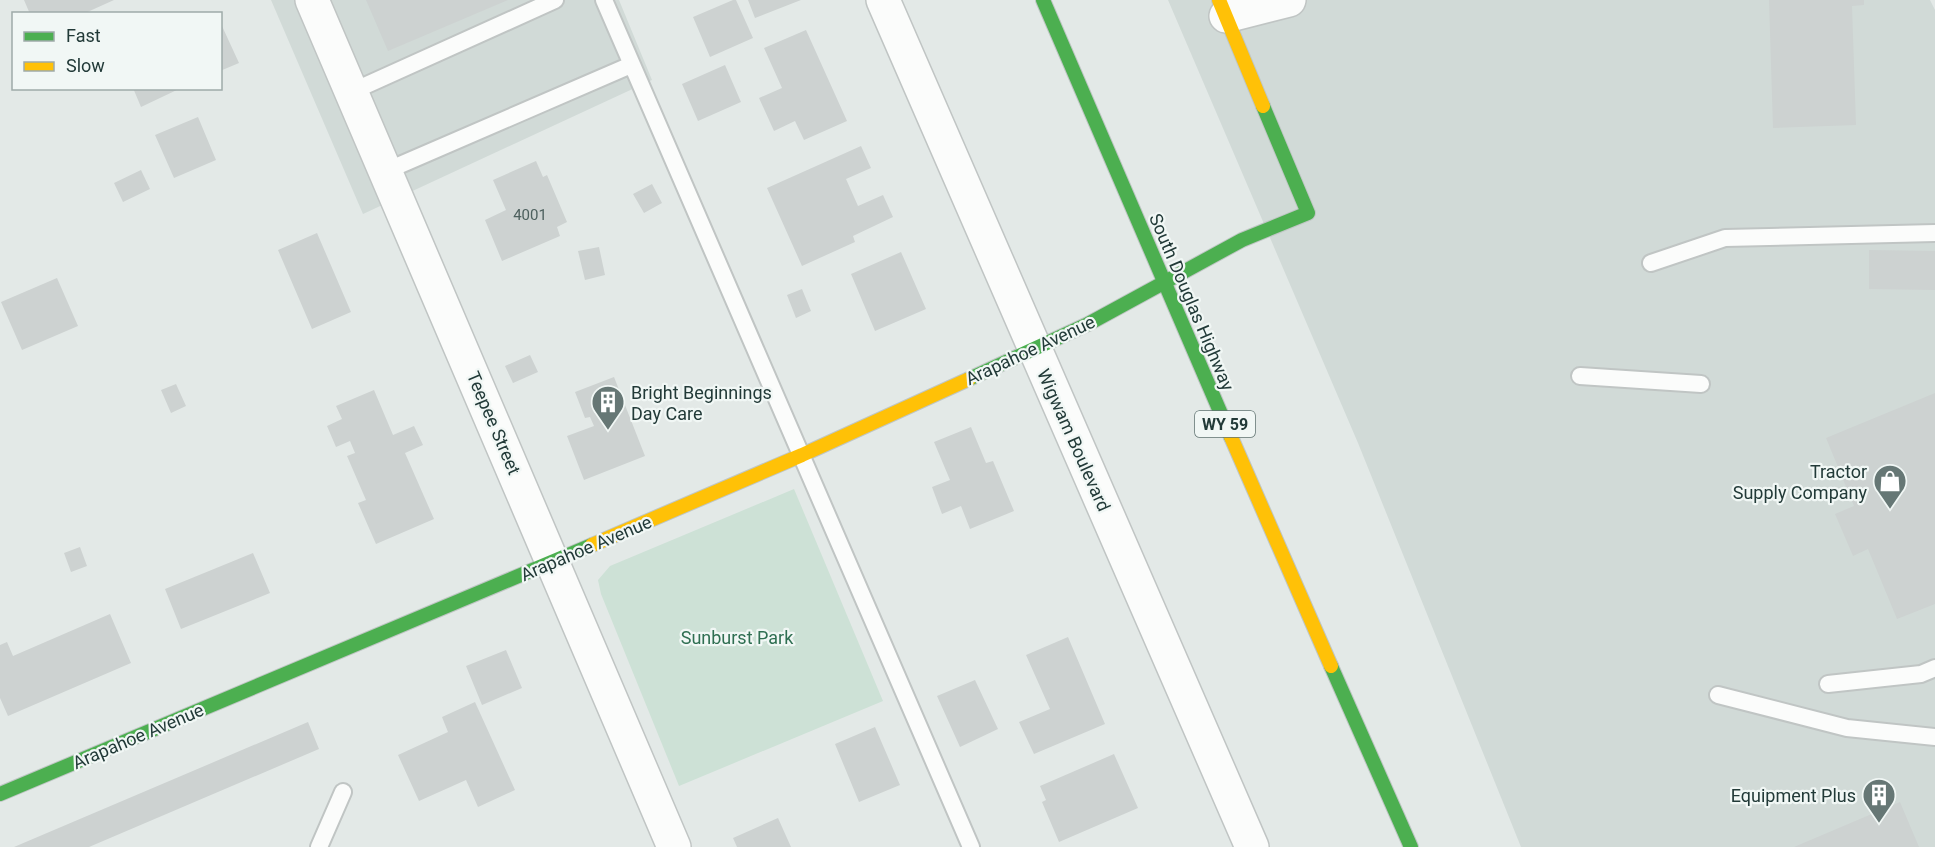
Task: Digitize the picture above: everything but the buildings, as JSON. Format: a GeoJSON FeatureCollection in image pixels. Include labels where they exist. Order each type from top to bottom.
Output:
{"type":"FeatureCollection","features":[{"type":"Feature","properties":{"kind":"main road","name":"South Douglas Highway"},"geometry":{"type":"LineString","coordinates":[[1043,0],[1163,283],[1411,847]]}},
{"type":"Feature","properties":{"kind":"main road","name":"Arapahoe Avenue"},"geometry":{"type":"LineString","coordinates":[[0,794],[554,562],[802,454],[1088,324],[1242,240],[1308,213],[1222,8]]}},
{"type":"Feature","properties":{"kind":"street","name":"Teepee Street"},"geometry":{"type":"LineString","coordinates":[[312,0],[674,847]]}},
{"type":"Feature","properties":{"kind":"street","name":"Wigwam Boulevard"},"geometry":{"type":"LineString","coordinates":[[883,0],[1252,847]]}},
{"type":"Feature","properties":{"kind":"street"},"geometry":{"type":"LineString","coordinates":[[1222,8],[1289,0]]}},
{"type":"Feature","properties":{"kind":"lane"},"geometry":{"type":"LineString","coordinates":[[351,92],[555,0]]}},
{"type":"Feature","properties":{"kind":"lane"},"geometry":{"type":"LineString","coordinates":[[604,0],[971,847]]}},
{"type":"Feature","properties":{"kind":"lane"},"geometry":{"type":"LineString","coordinates":[[386,171],[632,65]]}},
{"type":"Feature","properties":{"kind":"lane"},"geometry":{"type":"LineString","coordinates":[[1651,263],[1725,238],[1935,233]]}},
{"type":"Feature","properties":{"kind":"lane"},"geometry":{"type":"LineString","coordinates":[[1580,376],[1701,384]]}},
{"type":"Feature","properties":{"kind":"lane"},"geometry":{"type":"LineString","coordinates":[[1828,684],[1921,674],[1935,668]]}},
{"type":"Feature","properties":{"kind":"lane"},"geometry":{"type":"LineString","coordinates":[[1718,695],[1847,728],[1935,737]]}},
{"type":"Feature","properties":{"kind":"lane"},"geometry":{"type":"LineString","coordinates":[[319,847],[343,792]]}},
{"type":"Feature","properties":{"kind":"shaded area"},"geometry":{"type":"Polygon","coordinates":[[[271,0],[619,0],[652,80],[363,214],[271,0]]]}},
{"type":"Feature","properties":{"kind":"shaded area"},"geometry":{"type":"Polygon","coordinates":[[[1168,0],[1930,0],[1935,10],[1935,847],[1521,847],[1358,443],[1168,0]]]}},
{"type":"Feature","properties":{"kind":"green space","name":"Sunburst Park"},"geometry":{"type":"Polygon","coordinates":[[[794,489],[883,701],[679,786],[601,594],[598,580],[610,566],[794,489]]]}},
{"type":"Feature","properties":{"kind":"traffic: fast"},"geometry":{"type":"LineString","coordinates":[[1043,0],[1231,437]]}},
{"type":"Feature","properties":{"kind":"traffic: fast"},"geometry":{"type":"LineString","coordinates":[[969,379],[1088,324],[1242,240],[1308,213],[1263,106]]}},
{"type":"Feature","properties":{"kind":"traffic: fast"},"geometry":{"type":"LineString","coordinates":[[0,794],[592,545]]}},
{"type":"Feature","properties":{"kind":"traffic: fast"},"geometry":{"type":"LineString","coordinates":[[1331,666],[1411,847]]}},
{"type":"Feature","properties":{"kind":"traffic: slow"},"geometry":{"type":"LineString","coordinates":[[1219,0],[1263,106]]}},
{"type":"Feature","properties":{"kind":"traffic: slow"},"geometry":{"type":"LineString","coordinates":[[592,545],[802,455],[969,379]]}},
{"type":"Feature","properties":{"kind":"traffic: slow"},"geometry":{"type":"LineString","coordinates":[[1231,437],[1331,666]]}},
{"type":"Feature","properties":{"kind":"place","name":"Bright Beginnings Day Care"},"geometry":{"type":"Point","coordinates":[608,431]}},
{"type":"Feature","properties":{"kind":"place","name":"Tractor Supply Company"},"geometry":{"type":"Point","coordinates":[1890,510]}},
{"type":"Feature","properties":{"kind":"place","name":"Equipment Plus"},"geometry":{"type":"Point","coordinates":[1879,824]}}]}
